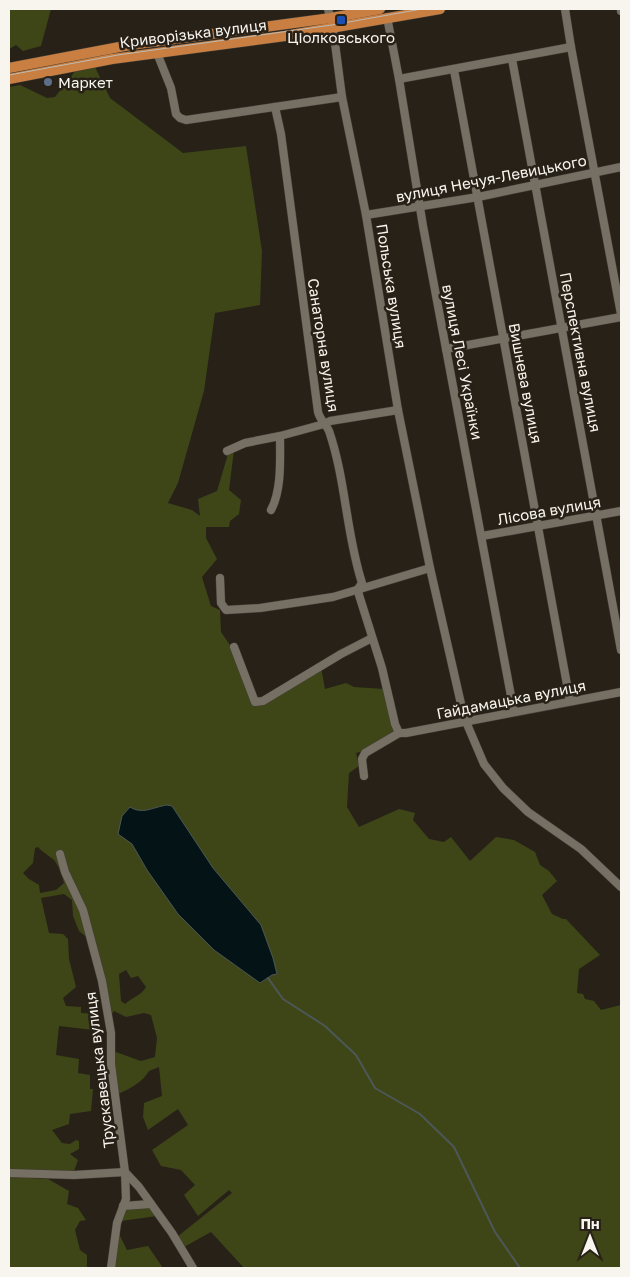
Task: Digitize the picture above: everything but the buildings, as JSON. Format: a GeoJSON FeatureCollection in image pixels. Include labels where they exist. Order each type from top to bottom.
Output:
{"type":"FeatureCollection","features":[{"type":"Feature","properties":{"kind":"main road","name":"Криворізька вулиця"},"geometry":{"type":"LineString","coordinates":[[9,68],[130,45],[329,13],[384,13],[440,9]]}},
{"type":"Feature","properties":{"kind":"main road","name":"Криворізька вулиця"},"geometry":{"type":"LineString","coordinates":[[9,79],[112,58],[333,28],[384,13]]}},
{"type":"Feature","properties":{"kind":"street"},"geometry":{"type":"LineString","coordinates":[[446,349],[562,328],[621,315],[565,9]]}},
{"type":"Feature","properties":{"kind":"street","name":"Польська вулиця"},"geometry":{"type":"LineString","coordinates":[[329,13],[333,28],[342,97],[366,215],[398,410],[430,568],[466,722],[484,764],[503,788],[528,812],[581,849],[621,887]]}},
{"type":"Feature","properties":{"kind":"street","name":"вулиця Лесі Українки"},"geometry":{"type":"LineString","coordinates":[[384,13],[400,79],[420,206],[514,712]]}},
{"type":"Feature","properties":{"kind":"street"},"geometry":{"type":"LineString","coordinates":[[400,79],[571,47]]}},
{"type":"Feature","properties":{"kind":"street"},"geometry":{"type":"LineString","coordinates":[[157,53],[172,88],[176,114],[186,120],[342,97]]}},
{"type":"Feature","properties":{"kind":"street","name":"Перспективна вулиця"},"geometry":{"type":"LineString","coordinates":[[512,59],[621,650]]}},
{"type":"Feature","properties":{"kind":"street","name":"Вишнева вулиця"},"geometry":{"type":"LineString","coordinates":[[454,70],[570,701]]}},
{"type":"Feature","properties":{"kind":"street","name":"Санаторна вулиця"},"geometry":{"type":"LineString","coordinates":[[275,107],[318,412],[328,429],[334,451],[352,546],[362,583],[358,589],[382,668],[395,724],[403,733]]}},
{"type":"Feature","properties":{"kind":"street","name":"вулиця Нечуя-Левицького"},"geometry":{"type":"LineString","coordinates":[[366,215],[478,197],[621,167]]}},
{"type":"Feature","properties":{"kind":"street"},"geometry":{"type":"LineString","coordinates":[[227,451],[245,443],[280,436],[330,421],[398,410]]}},
{"type":"Feature","properties":{"kind":"street"},"geometry":{"type":"LineString","coordinates":[[271,510],[280,469],[280,436]]}},
{"type":"Feature","properties":{"kind":"street","name":"Лісова вулиця"},"geometry":{"type":"LineString","coordinates":[[482,536],[621,511]]}},
{"type":"Feature","properties":{"kind":"street"},"geometry":{"type":"LineString","coordinates":[[220,578],[221,603],[226,610],[260,608],[315,600],[430,568]]}},
{"type":"Feature","properties":{"kind":"street"},"geometry":{"type":"LineString","coordinates":[[234,647],[251,693],[255,702],[257,702],[264,701],[341,654],[372,638]]}},
{"type":"Feature","properties":{"kind":"street","name":"Гайдамацька вулиця"},"geometry":{"type":"LineString","coordinates":[[403,733],[621,692]]}},
{"type":"Feature","properties":{"kind":"street"},"geometry":{"type":"LineString","coordinates":[[364,776],[362,759],[365,753],[403,733]]}},
{"type":"Feature","properties":{"kind":"street","name":"Трускавецька вулиця"},"geometry":{"type":"LineString","coordinates":[[60,854],[65,872],[83,910],[102,981],[111,1033],[111,1064],[126,1192],[118,1223],[111,1268]]}},
{"type":"Feature","properties":{"kind":"street"},"geometry":{"type":"LineString","coordinates":[[9,1173],[74,1175],[125,1172],[140,1187],[172,1233],[193,1268]]}},
{"type":"Feature","properties":{"kind":"street"},"geometry":{"type":"LineString","coordinates":[[123,1206],[151,1204]]}},
{"type":"Feature","properties":{"kind":"green space"},"geometry":{"type":"Polygon","coordinates":[[[9,9],[51,9],[41,46],[23,51],[16,45],[9,49],[9,9]]]}},
{"type":"Feature","properties":{"kind":"green space"},"geometry":{"type":"Polygon","coordinates":[[[95,67],[110,98],[183,153],[246,146],[262,251],[260,305],[215,313],[204,391],[178,483],[168,503],[192,510],[200,516],[198,499],[217,491],[228,454],[234,450],[229,490],[241,500],[239,514],[230,521],[229,527],[206,527],[206,538],[217,559],[202,577],[211,606],[220,610],[221,632],[232,648],[253,703],[321,667],[325,689],[346,683],[354,687],[384,689],[396,732],[371,749],[356,753],[359,766],[349,773],[347,807],[359,827],[399,809],[415,813],[413,820],[429,839],[444,842],[451,837],[470,861],[496,837],[514,840],[535,852],[540,865],[549,871],[557,881],[542,895],[552,914],[566,919],[600,955],[579,969],[577,993],[583,994],[585,999],[594,1001],[601,1010],[621,1005],[621,1268],[244,1268],[211,1232],[184,1247],[177,1237],[232,1193],[229,1190],[198,1216],[184,1195],[195,1185],[181,1170],[161,1166],[152,1150],[188,1125],[178,1109],[148,1130],[143,1117],[144,1103],[162,1096],[159,1067],[149,1071],[139,1082],[116,1095],[113,1051],[141,1061],[155,1057],[157,1038],[151,1015],[144,1013],[126,1017],[114,1011],[110,1016],[95,944],[79,931],[73,916],[72,900],[64,894],[41,898],[49,933],[63,934],[68,939],[69,959],[76,987],[63,998],[66,1006],[81,1007],[81,1013],[99,1014],[102,1031],[59,1026],[56,1055],[79,1059],[78,1073],[90,1075],[90,1089],[93,1089],[91,1111],[70,1114],[69,1124],[52,1130],[62,1143],[70,1144],[76,1140],[79,1141],[79,1149],[70,1154],[78,1160],[73,1174],[9,1171],[9,87],[20,85],[47,98],[55,97],[76,70],[95,67]],[[38,847],[35,848],[33,863],[23,873],[39,885],[40,893],[56,890],[64,883],[60,871],[54,860],[38,847]],[[126,970],[119,974],[121,1001],[125,1004],[146,987],[138,976],[131,978],[126,970]]]}},
{"type":"Feature","properties":{"kind":"green space"},"geometry":{"type":"Polygon","coordinates":[[[9,1177],[48,1179],[69,1191],[67,1204],[78,1208],[86,1220],[80,1221],[75,1230],[80,1250],[87,1255],[87,1268],[9,1268],[9,1177]]]}},
{"type":"Feature","properties":{"kind":"green space"},"geometry":{"type":"Polygon","coordinates":[[[150,1206],[157,1216],[121,1221],[123,1209],[150,1206]]]}},
{"type":"Feature","properties":{"kind":"green space"},"geometry":{"type":"Polygon","coordinates":[[[118,1232],[127,1250],[148,1246],[163,1268],[113,1268],[118,1232]]]}},
{"type":"Feature","properties":{"kind":"shaded area"},"geometry":{"type":"Polygon","coordinates":[[[167,805],[172,806],[213,868],[261,925],[277,974],[260,983],[214,950],[178,914],[147,870],[132,844],[118,834],[122,816],[130,807],[144,810],[167,805]]]}},
{"type":"Feature","properties":{"kind":"waterway"},"geometry":{"type":"LineString","coordinates":[[268,978],[283,999],[325,1026],[356,1055],[375,1088],[420,1114],[454,1147],[495,1232],[520,1268]]}},
{"type":"Feature","properties":{"kind":"tram line"},"geometry":{"type":"LineString","coordinates":[[9,75],[118,55],[332,25],[422,9]]}},
{"type":"Feature","properties":{"kind":"place","name":"Ціолковського"},"geometry":{"type":"Point","coordinates":[341,20]}},
{"type":"Feature","properties":{"kind":"place","name":"Маркет"},"geometry":{"type":"Point","coordinates":[48,82]}}]}
